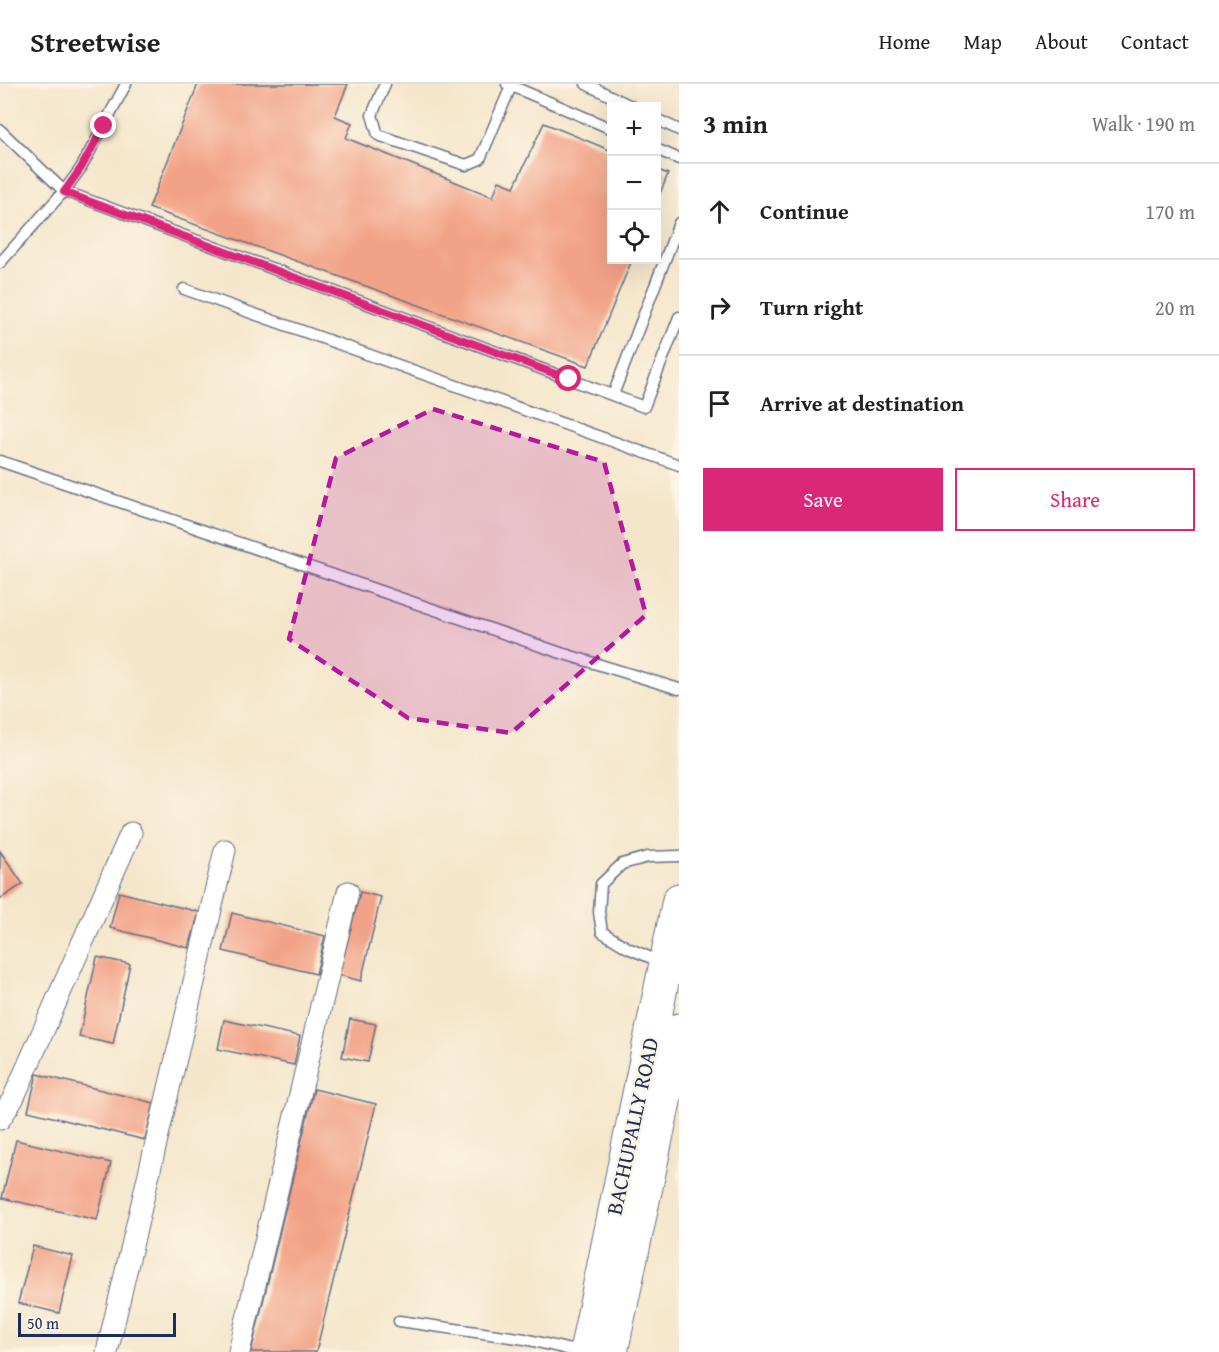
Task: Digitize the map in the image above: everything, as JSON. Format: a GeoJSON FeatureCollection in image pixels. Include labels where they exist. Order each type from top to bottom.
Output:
{"type":"FeatureCollection","features":[{"type":"Feature","properties":{"kind":"main road","name":"BACHUPALLY ROAD"},"geometry":{"type":"LineString","coordinates":[[586,1352],[679,900]]}},
{"type":"Feature","properties":{"kind":"main road","name":"BACHUPALLY ROAD"},"geometry":{"type":"LineString","coordinates":[[611,1352],[679,1030]]}},
{"type":"Feature","properties":{"kind":"street"},"geometry":{"type":"LineString","coordinates":[[0,1119],[13,1099],[131,833]]}},
{"type":"Feature","properties":{"kind":"street"},"geometry":{"type":"LineString","coordinates":[[107,1352],[225,850]]}},
{"type":"Feature","properties":{"kind":"street"},"geometry":{"type":"LineString","coordinates":[[239,1352],[348,892]]}},
{"type":"Feature","properties":{"kind":"lane"},"geometry":{"type":"LineString","coordinates":[[0,263],[64,192],[81,168],[126,84]]}},
{"type":"Feature","properties":{"kind":"lane"},"geometry":{"type":"LineString","coordinates":[[385,84],[372,115],[378,135],[466,165],[480,159],[510,85],[607,127]]}},
{"type":"Feature","properties":{"kind":"lane"},"geometry":{"type":"LineString","coordinates":[[586,84],[623,102]]}},
{"type":"Feature","properties":{"kind":"lane"},"geometry":{"type":"LineString","coordinates":[[661,121],[679,130]]}},
{"type":"Feature","properties":{"kind":"lane"},"geometry":{"type":"LineString","coordinates":[[0,130],[64,192],[644,407],[679,317]]}},
{"type":"Feature","properties":{"kind":"lane"},"geometry":{"type":"LineString","coordinates":[[661,151],[679,159]]}},
{"type":"Feature","properties":{"kind":"lane"},"geometry":{"type":"LineString","coordinates":[[613,395],[679,223]]}},
{"type":"Feature","properties":{"kind":"lane"},"geometry":{"type":"LineString","coordinates":[[184,289],[679,465]]}},
{"type":"Feature","properties":{"kind":"lane"},"geometry":{"type":"LineString","coordinates":[[0,461],[550,649],[679,689]]}},
{"type":"Feature","properties":{"kind":"lane"},"geometry":{"type":"LineString","coordinates":[[666,965],[628,948],[602,932],[599,912],[601,884],[622,864],[648,857],[679,856]]}},
{"type":"Feature","properties":{"kind":"lane"},"geometry":{"type":"LineString","coordinates":[[399,1322],[525,1339],[579,1352]]}},
{"type":"Feature","properties":{"kind":"highlighted area"},"geometry":{"type":"Polygon","coordinates":[[[433,409],[604,462],[646,615],[511,733],[408,718],[289,639],[336,458],[433,409]]]}},
{"type":"Feature","properties":{"kind":"building"},"geometry":{"type":"Polygon","coordinates":[[[198,84],[348,84],[335,116],[352,123],[346,138],[493,197],[499,181],[514,187],[544,123],[607,149],[607,264],[630,264],[588,366],[149,208],[198,84]]]}},
{"type":"Feature","properties":{"kind":"building"},"geometry":{"type":"Polygon","coordinates":[[[661,171],[668,174],[661,191],[661,171]]]}},
{"type":"Feature","properties":{"kind":"building"},"geometry":{"type":"Polygon","coordinates":[[[0,851],[23,884],[0,899],[0,851]]]}},
{"type":"Feature","properties":{"kind":"building"},"geometry":{"type":"Polygon","coordinates":[[[119,892],[199,912],[189,948],[110,928],[119,892]]]}},
{"type":"Feature","properties":{"kind":"building"},"geometry":{"type":"Polygon","coordinates":[[[360,892],[381,897],[361,981],[339,975],[360,892]]]}},
{"type":"Feature","properties":{"kind":"building"},"geometry":{"type":"Polygon","coordinates":[[[232,913],[325,936],[316,974],[223,951],[232,913]]]}},
{"type":"Feature","properties":{"kind":"building"},"geometry":{"type":"Polygon","coordinates":[[[97,957],[130,964],[113,1044],[79,1037],[97,957]]]}},
{"type":"Feature","properties":{"kind":"building"},"geometry":{"type":"Polygon","coordinates":[[[350,1019],[376,1024],[368,1062],[342,1057],[350,1019]]]}},
{"type":"Feature","properties":{"kind":"building"},"geometry":{"type":"Polygon","coordinates":[[[224,1020],[300,1036],[294,1065],[218,1049],[224,1020]]]}},
{"type":"Feature","properties":{"kind":"building"},"geometry":{"type":"Polygon","coordinates":[[[37,1074],[154,1103],[145,1140],[28,1111],[37,1074]]]}},
{"type":"Feature","properties":{"kind":"building"},"geometry":{"type":"Polygon","coordinates":[[[314,1089],[376,1104],[316,1352],[251,1352],[314,1089]]]}},
{"type":"Feature","properties":{"kind":"building"},"geometry":{"type":"Polygon","coordinates":[[[16,1140],[111,1163],[97,1220],[2,1198],[16,1140]]]}},
{"type":"Feature","properties":{"kind":"building"},"geometry":{"type":"Polygon","coordinates":[[[33,1246],[73,1256],[59,1313],[18,1303],[33,1246]]]}},
{"type":"Feature","properties":{"kind":"route"},"geometry":{"type":"LineString","coordinates":[[104,126],[81,168],[64,192],[569,379]]}}]}
